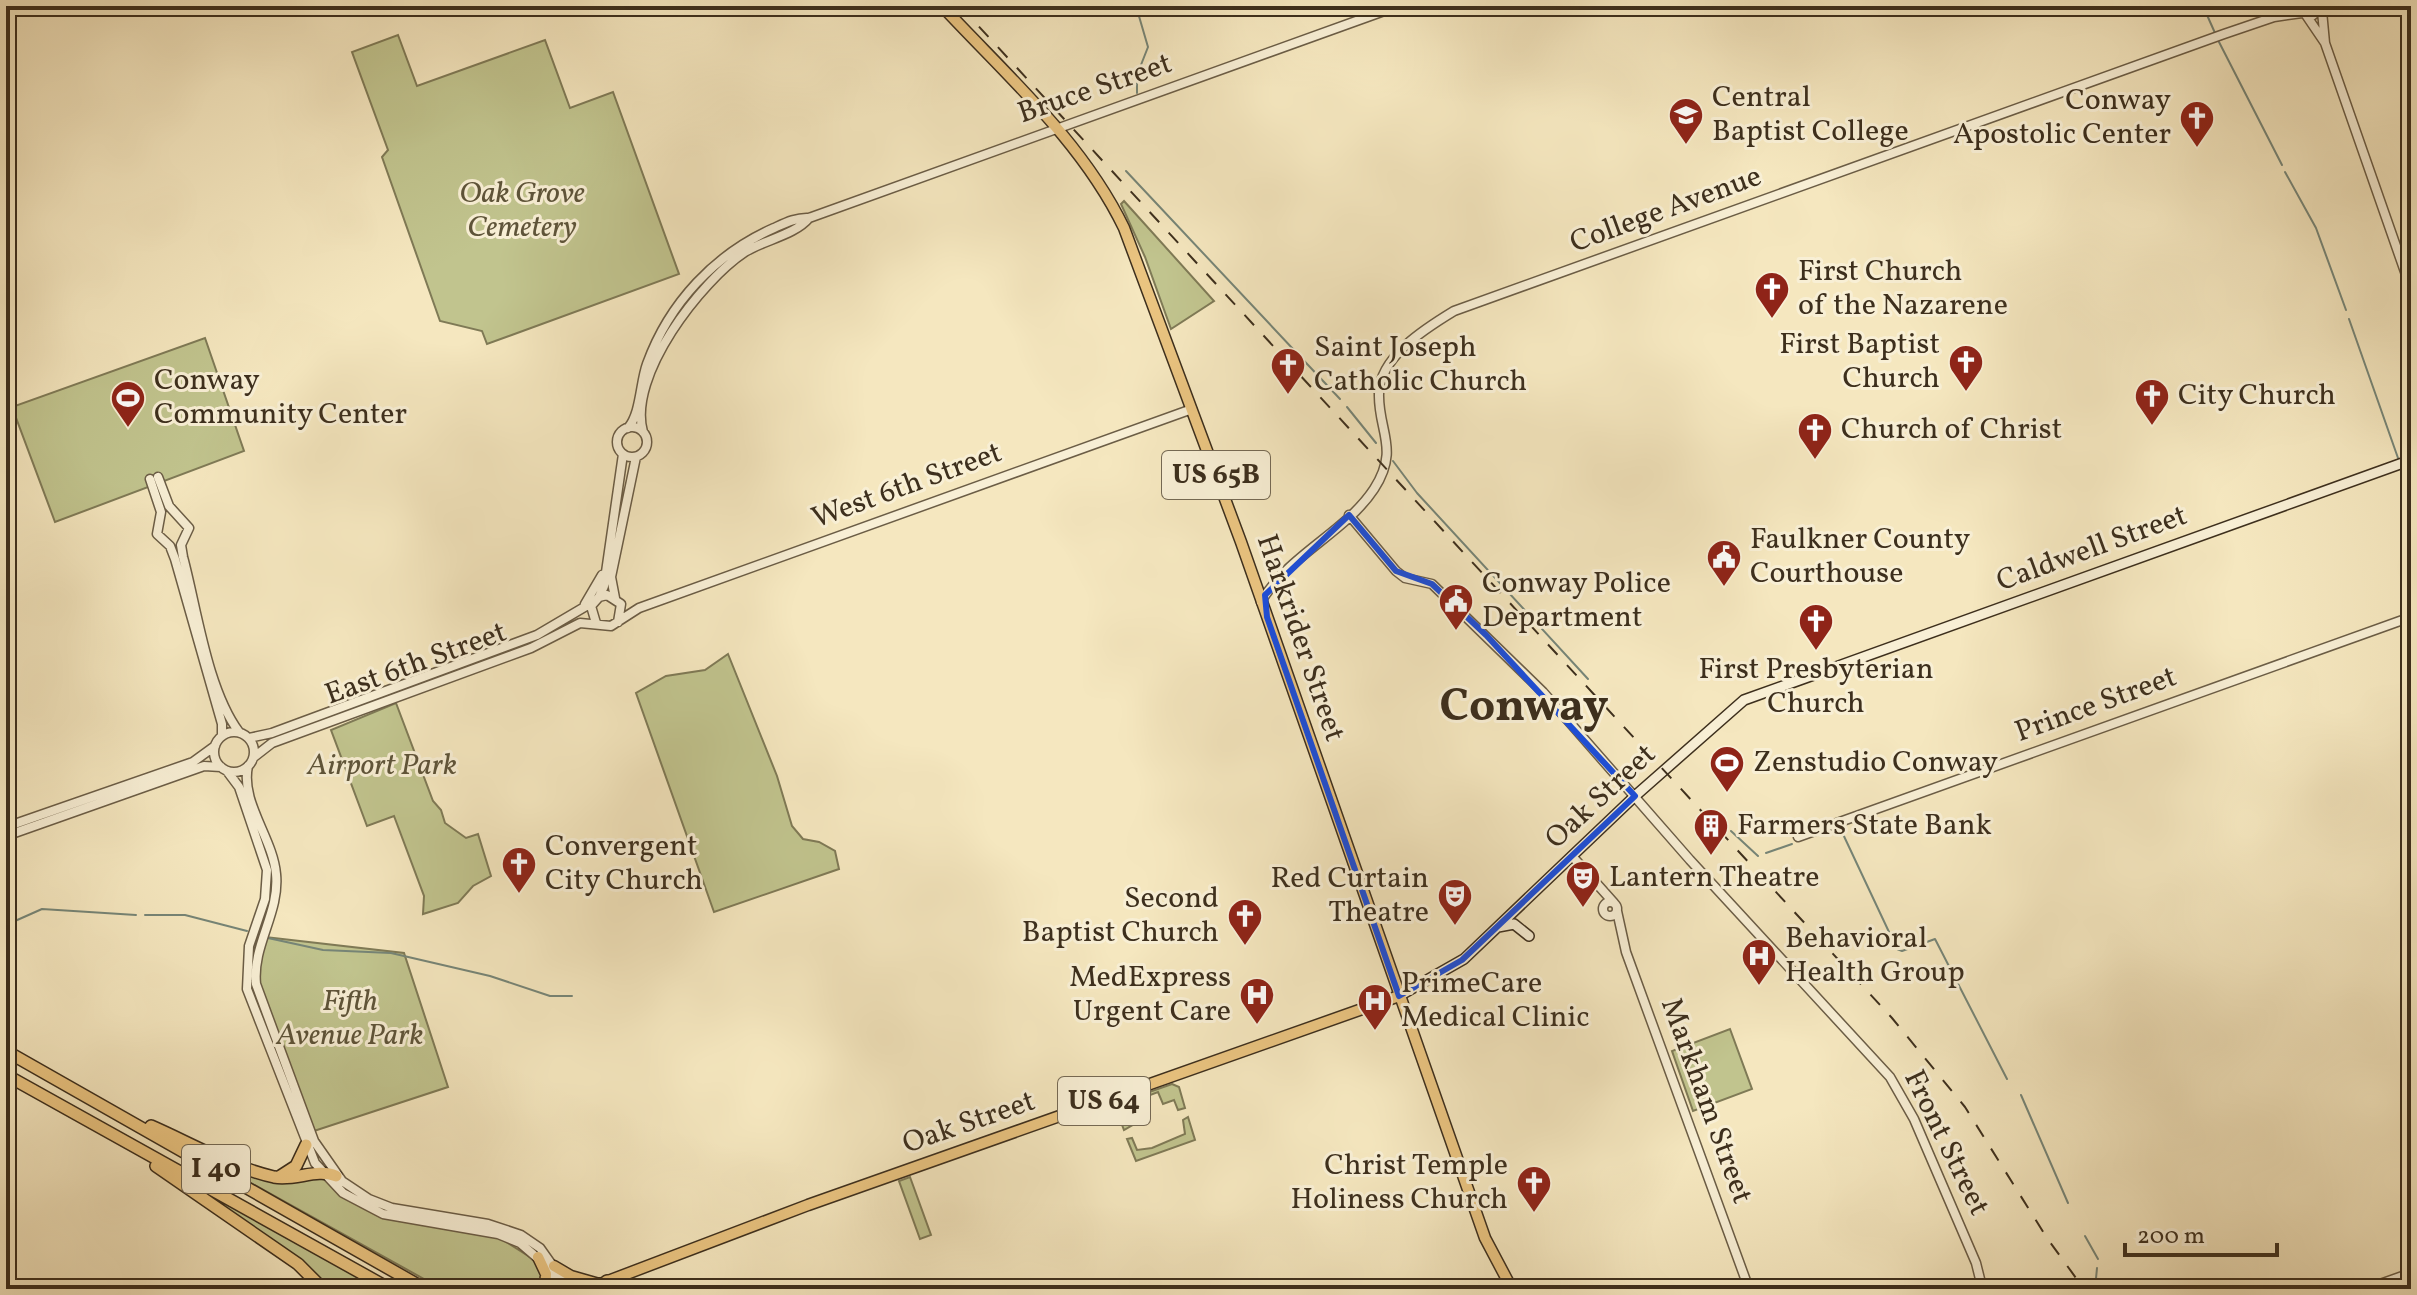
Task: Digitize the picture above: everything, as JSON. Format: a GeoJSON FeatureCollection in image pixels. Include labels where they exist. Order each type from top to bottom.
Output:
{"type":"FeatureCollection","features":[{"type":"Feature","properties":{"kind":"highway","name":"I 40"},"geometry":{"type":"LineString","coordinates":[[6,1051],[425,1289]]}},
{"type":"Feature","properties":{"kind":"highway","name":"I 40"},"geometry":{"type":"LineString","coordinates":[[6,1075],[390,1289]]}},
{"type":"Feature","properties":{"kind":"highway"},"geometry":{"type":"LineString","coordinates":[[110,1109],[271,1176],[294,1178],[322,1172],[336,1176]]}},
{"type":"Feature","properties":{"kind":"highway"},"geometry":{"type":"LineString","coordinates":[[131,1145],[155,1166],[298,1264],[323,1289]]}},
{"type":"Feature","properties":{"kind":"highway"},"geometry":{"type":"LineString","coordinates":[[271,1176],[282,1176],[294,1169],[306,1145]]}},
{"type":"Feature","properties":{"kind":"main road","name":"Harkrider Street"},"geometry":{"type":"LineString","coordinates":[[942,6],[1055,127],[1095,175],[1120,218],[1254,580],[1485,1238],[1512,1289]]}},
{"type":"Feature","properties":{"kind":"main road","name":"Caldwell Street"},"geometry":{"type":"LineString","coordinates":[[1744,700],[2411,460]]}},
{"type":"Feature","properties":{"kind":"main road","name":"Oak Street"},"geometry":{"type":"LineString","coordinates":[[602,1285],[808,1205],[1399,996],[1459,963],[1635,796],[1744,700]]}},
{"type":"Feature","properties":{"kind":"main road"},"geometry":{"type":"LineString","coordinates":[[1492,931],[1514,924],[1529,936]]}},
{"type":"Feature","properties":{"kind":"main road"},"geometry":{"type":"LineString","coordinates":[[538,1257],[546,1274],[545,1289]]}},
{"type":"Feature","properties":{"kind":"main road"},"geometry":{"type":"LineString","coordinates":[[554,1266],[571,1276],[602,1285]]}},
{"type":"Feature","properties":{"kind":"main road","name":"US 64"},"geometry":{"type":"LineString","coordinates":[[587,1289],[602,1285]]}},
{"type":"Feature","properties":{"kind":"street","name":"Bruce Street"},"geometry":{"type":"LineString","coordinates":[[628,428],[634,420],[641,382],[654,347],[675,309],[704,275],[752,239],[782,224],[809,218],[1398,6]]}},
{"type":"Feature","properties":{"kind":"street","name":"College Avenue"},"geometry":{"type":"LineString","coordinates":[[2274,17],[2291,6]]}},
{"type":"Feature","properties":{"kind":"street","name":"College Avenue"},"geometry":{"type":"LineString","coordinates":[[1261,602],[1273,586],[1376,487],[1388,448],[1379,392],[1383,374],[1402,350],[1454,311],[2274,17],[2323,7]]}},
{"type":"Feature","properties":{"kind":"street"},"geometry":{"type":"LineString","coordinates":[[2323,7],[2325,43],[2411,289]]}},
{"type":"Feature","properties":{"kind":"street"},"geometry":{"type":"LineString","coordinates":[[2302,12],[2325,43]]}},
{"type":"Feature","properties":{"kind":"street","name":"Bruce Street"},"geometry":{"type":"LineString","coordinates":[[643,432],[642,416],[652,373],[673,328],[693,299],[734,259],[809,218]]}},
{"type":"Feature","properties":{"kind":"street"},"geometry":{"type":"LineString","coordinates":[[693,299],[705,281],[704,275],[712,274],[734,259]]}},
{"type":"Feature","properties":{"kind":"street","name":"West 6th Street"},"geometry":{"type":"LineString","coordinates":[[617,622],[639,608],[1192,409]]}},
{"type":"Feature","properties":{"kind":"street"},"geometry":{"type":"LineString","coordinates":[[628,428],[643,432],[646,448],[636,457],[611,577],[622,614],[617,622],[607,627],[597,624],[591,614],[604,586],[623,454],[617,440],[628,428]]}},
{"type":"Feature","properties":{"kind":"street"},"geometry":{"type":"LineString","coordinates":[[623,454],[636,457]]}},
{"type":"Feature","properties":{"kind":"street"},"geometry":{"type":"LineString","coordinates":[[6,836],[21,827],[193,762],[215,746],[222,736],[222,724],[170,546],[157,534],[161,520],[154,478],[175,516],[184,520],[189,528],[181,545],[212,668],[231,721],[239,732],[249,738],[254,757],[248,766],[246,784],[273,859],[276,880],[273,907],[256,954],[257,991],[314,1141],[336,1176],[354,1191],[392,1208],[509,1230],[532,1242],[554,1266],[569,1289]]}},
{"type":"Feature","properties":{"kind":"street","name":"Front Street"},"geometry":{"type":"LineString","coordinates":[[1349,515],[1396,571],[1405,578],[1432,584],[1563,714],[1898,1086],[1964,1233],[1981,1283],[1987,1289]]}},
{"type":"Feature","properties":{"kind":"street"},"geometry":{"type":"LineString","coordinates":[[161,520],[175,516]]}},
{"type":"Feature","properties":{"kind":"street"},"geometry":{"type":"LineString","coordinates":[[170,546],[181,545]]}},
{"type":"Feature","properties":{"kind":"street"},"geometry":{"type":"LineString","coordinates":[[569,618],[589,599],[604,570]]}},
{"type":"Feature","properties":{"kind":"street"},"geometry":{"type":"LineString","coordinates":[[1254,580],[1264,587],[1273,586]]}},
{"type":"Feature","properties":{"kind":"street"},"geometry":{"type":"LineString","coordinates":[[596,600],[618,601],[639,608]]}},
{"type":"Feature","properties":{"kind":"street","name":"East 6th Street"},"geometry":{"type":"LineString","coordinates":[[249,738],[272,733],[526,640],[596,600]]}},
{"type":"Feature","properties":{"kind":"street","name":"Prince Street"},"geometry":{"type":"LineString","coordinates":[[1798,837],[2411,617]]}},
{"type":"Feature","properties":{"kind":"street","name":"East 6th Street"},"geometry":{"type":"LineString","coordinates":[[254,757],[272,743],[531,648],[580,623],[597,624]]}},
{"type":"Feature","properties":{"kind":"street"},"geometry":{"type":"LineString","coordinates":[[222,736],[239,732]]}},
{"type":"Feature","properties":{"kind":"street"},"geometry":{"type":"LineString","coordinates":[[215,746],[215,757],[239,787],[267,870],[266,898],[249,946],[247,989],[306,1145],[322,1172],[346,1195],[383,1214],[503,1236],[526,1246],[562,1289]]}},
{"type":"Feature","properties":{"kind":"street"},"geometry":{"type":"LineString","coordinates":[[6,827],[21,827],[204,766],[236,772],[248,766]]}},
{"type":"Feature","properties":{"kind":"street","name":"Markham Street"},"geometry":{"type":"LineString","coordinates":[[1572,856],[1607,895],[1749,1289]]}},
{"type":"Feature","properties":{"kind":"street"},"geometry":{"type":"LineString","coordinates":[[2366,1289],[2411,1273]]}},
{"type":"Feature","properties":{"kind":"highlighted area"},"geometry":{"type":"Polygon","coordinates":[[[1349,515],[1396,571],[1432,584],[1486,635],[1635,796],[1462,960],[1399,996],[1267,617],[1265,595],[1349,515]]]}},
{"type":"Feature","properties":{"kind":"green space","name":"Oak Grove Cemetery"},"geometry":{"type":"Polygon","coordinates":[[[398,35],[417,86],[545,40],[570,108],[613,92],[679,274],[487,344],[482,331],[440,321],[382,157],[388,150],[352,52],[398,35]]]}},
{"type":"Feature","properties":{"kind":"green space"},"geometry":{"type":"Polygon","coordinates":[[[1124,201],[1214,301],[1171,329],[1145,257],[1121,204],[1124,201]]]}},
{"type":"Feature","properties":{"kind":"green space","name":"Conway Community Center"},"geometry":{"type":"Polygon","coordinates":[[[205,338],[244,451],[55,522],[12,407],[205,338]]]}},
{"type":"Feature","properties":{"kind":"green space"},"geometry":{"type":"Polygon","coordinates":[[[728,654],[777,776],[792,826],[803,839],[819,842],[835,851],[839,869],[714,912],[636,693],[666,676],[705,670],[728,654]]]}},
{"type":"Feature","properties":{"kind":"green space","name":"Airport Park"},"geometry":{"type":"Polygon","coordinates":[[[396,703],[433,801],[441,810],[445,823],[466,838],[478,834],[491,876],[473,886],[458,903],[423,914],[424,896],[394,816],[367,826],[331,730],[396,703]]]}},
{"type":"Feature","properties":{"kind":"green space","name":"Fifth Avenue Park"},"geometry":{"type":"Polygon","coordinates":[[[265,937],[404,953],[448,1087],[314,1131],[261,991],[258,974],[265,937]]]}},
{"type":"Feature","properties":{"kind":"green space"},"geometry":{"type":"Polygon","coordinates":[[[1730,1029],[1752,1089],[1693,1111],[1672,1051],[1730,1029]]]}},
{"type":"Feature","properties":{"kind":"green space"},"geometry":{"type":"Polygon","coordinates":[[[1172,1084],[1179,1087],[1185,1108],[1178,1110],[1174,1100],[1163,1104],[1158,1092],[1134,1101],[1142,1123],[1136,1124],[1139,1119],[1135,1107],[1121,1113],[1125,1124],[1131,1126],[1124,1130],[1116,1109],[1118,1103],[1172,1084]]]}},
{"type":"Feature","properties":{"kind":"green space"},"geometry":{"type":"Polygon","coordinates":[[[1188,1117],[1195,1140],[1136,1161],[1127,1139],[1132,1138],[1137,1150],[1152,1148],[1185,1134],[1183,1120],[1188,1117]]]}},
{"type":"Feature","properties":{"kind":"green space"},"geometry":{"type":"Polygon","coordinates":[[[168,1137],[273,1178],[323,1178],[351,1201],[376,1214],[500,1238],[533,1259],[541,1269],[544,1287],[467,1289],[462,1282],[457,1289],[442,1289],[168,1137]]]}},
{"type":"Feature","properties":{"kind":"green space"},"geometry":{"type":"Polygon","coordinates":[[[910,1177],[931,1235],[920,1239],[899,1181],[910,1177]]]}},
{"type":"Feature","properties":{"kind":"green space"},"geometry":{"type":"Polygon","coordinates":[[[195,1186],[379,1289],[329,1289],[312,1270],[193,1188],[195,1186]]]}},
{"type":"Feature","properties":{"kind":"waterway"},"geometry":{"type":"LineString","coordinates":[[1136,6],[1148,47],[1137,75],[1137,93]]}},
{"type":"Feature","properties":{"kind":"waterway"},"geometry":{"type":"LineString","coordinates":[[2203,6],[2215,33]]}},
{"type":"Feature","properties":{"kind":"waterway"},"geometry":{"type":"LineString","coordinates":[[2219,42],[2282,165]]}},
{"type":"Feature","properties":{"kind":"waterway"},"geometry":{"type":"LineString","coordinates":[[1126,171],[1340,399]]}},
{"type":"Feature","properties":{"kind":"waterway"},"geometry":{"type":"LineString","coordinates":[[2285,172],[2316,228],[2346,310]]}},
{"type":"Feature","properties":{"kind":"waterway"},"geometry":{"type":"LineString","coordinates":[[2349,319],[2398,458]]}},
{"type":"Feature","properties":{"kind":"waterway"},"geometry":{"type":"LineString","coordinates":[[1347,407],[1376,443]]}},
{"type":"Feature","properties":{"kind":"waterway"},"geometry":{"type":"LineString","coordinates":[[1393,461],[1417,493],[1588,679]]}},
{"type":"Feature","properties":{"kind":"waterway"},"geometry":{"type":"LineString","coordinates":[[1731,831],[1758,856]]}},
{"type":"Feature","properties":{"kind":"waterway"},"geometry":{"type":"LineString","coordinates":[[1842,832],[1897,949],[1902,951],[1935,939],[2007,1079]]}},
{"type":"Feature","properties":{"kind":"waterway"},"geometry":{"type":"LineString","coordinates":[[1766,853],[1792,844]]}},
{"type":"Feature","properties":{"kind":"waterway"},"geometry":{"type":"LineString","coordinates":[[6,925],[42,909],[136,915]]}},
{"type":"Feature","properties":{"kind":"waterway"},"geometry":{"type":"LineString","coordinates":[[145,915],[185,915],[247,931]]}},
{"type":"Feature","properties":{"kind":"waterway"},"geometry":{"type":"LineString","coordinates":[[268,938],[323,950],[391,953],[490,976],[550,996],[572,996]]}},
{"type":"Feature","properties":{"kind":"waterway"},"geometry":{"type":"LineString","coordinates":[[2021,1095],[2068,1203]]}},
{"type":"Feature","properties":{"kind":"waterway"},"geometry":{"type":"LineString","coordinates":[[2085,1236],[2098,1259]]}},
{"type":"Feature","properties":{"kind":"waterway"},"geometry":{"type":"LineString","coordinates":[[2095,1289],[2097,1268]]}},
{"type":"Feature","properties":{"kind":"railway"},"geometry":{"type":"LineString","coordinates":[[960,6],[1892,1018],[1965,1107],[2047,1238],[2084,1289]]}},
{"type":"Feature","properties":{"kind":"place","name":"Central Baptist College"},"geometry":{"type":"Point","coordinates":[1686,146]}},
{"type":"Feature","properties":{"kind":"place","name":"Conway Apostolic Center"},"geometry":{"type":"Point","coordinates":[2197,149]}},
{"type":"Feature","properties":{"kind":"place","name":"First Church of the Nazarene"},"geometry":{"type":"Point","coordinates":[1772,320]}},
{"type":"Feature","properties":{"kind":"place","name":"First Baptist Church"},"geometry":{"type":"Point","coordinates":[1966,393]}},
{"type":"Feature","properties":{"kind":"place","name":"Saint Joseph Catholic Church"},"geometry":{"type":"Point","coordinates":[1288,396]}},
{"type":"Feature","properties":{"kind":"place","name":"City Church"},"geometry":{"type":"Point","coordinates":[2152,427]}},
{"type":"Feature","properties":{"kind":"place","name":"Conway Community Center"},"geometry":{"type":"Point","coordinates":[128,429]}},
{"type":"Feature","properties":{"kind":"place","name":"Church of Christ"},"geometry":{"type":"Point","coordinates":[1815,461]}},
{"type":"Feature","properties":{"kind":"place","name":"Faulkner County Courthouse"},"geometry":{"type":"Point","coordinates":[1724,588]}},
{"type":"Feature","properties":{"kind":"place","name":"Conway Police Department"},"geometry":{"type":"Point","coordinates":[1456,632]}},
{"type":"Feature","properties":{"kind":"place","name":"First Presbyterian Church"},"geometry":{"type":"Point","coordinates":[1816,652]}},
{"type":"Feature","properties":{"kind":"place","name":"Zenstudio Conway"},"geometry":{"type":"Point","coordinates":[1727,794]}},
{"type":"Feature","properties":{"kind":"place","name":"Farmers State Bank"},"geometry":{"type":"Point","coordinates":[1711,857]}},
{"type":"Feature","properties":{"kind":"place","name":"Convergent City Church"},"geometry":{"type":"Point","coordinates":[519,895]}},
{"type":"Feature","properties":{"kind":"place","name":"Lantern Theatre"},"geometry":{"type":"Point","coordinates":[1583,909]}},
{"type":"Feature","properties":{"kind":"place","name":"Red Curtain Theatre"},"geometry":{"type":"Point","coordinates":[1455,927]}},
{"type":"Feature","properties":{"kind":"place","name":"Second Baptist Church"},"geometry":{"type":"Point","coordinates":[1245,947]}},
{"type":"Feature","properties":{"kind":"place","name":"Behavioral Health Group"},"geometry":{"type":"Point","coordinates":[1759,987]}},
{"type":"Feature","properties":{"kind":"place","name":"MedExpress Urgent Care"},"geometry":{"type":"Point","coordinates":[1257,1026]}},
{"type":"Feature","properties":{"kind":"place","name":"PrimeCare Medical Clinic"},"geometry":{"type":"Point","coordinates":[1375,1032]}},
{"type":"Feature","properties":{"kind":"place","name":"Christ Temple Holiness Church"},"geometry":{"type":"Point","coordinates":[1534,1214]}},
{"type":"Feature","properties":{"kind":"district","name":"Conway"},"geometry":{"type":"Point","coordinates":[1524,708]}}]}
